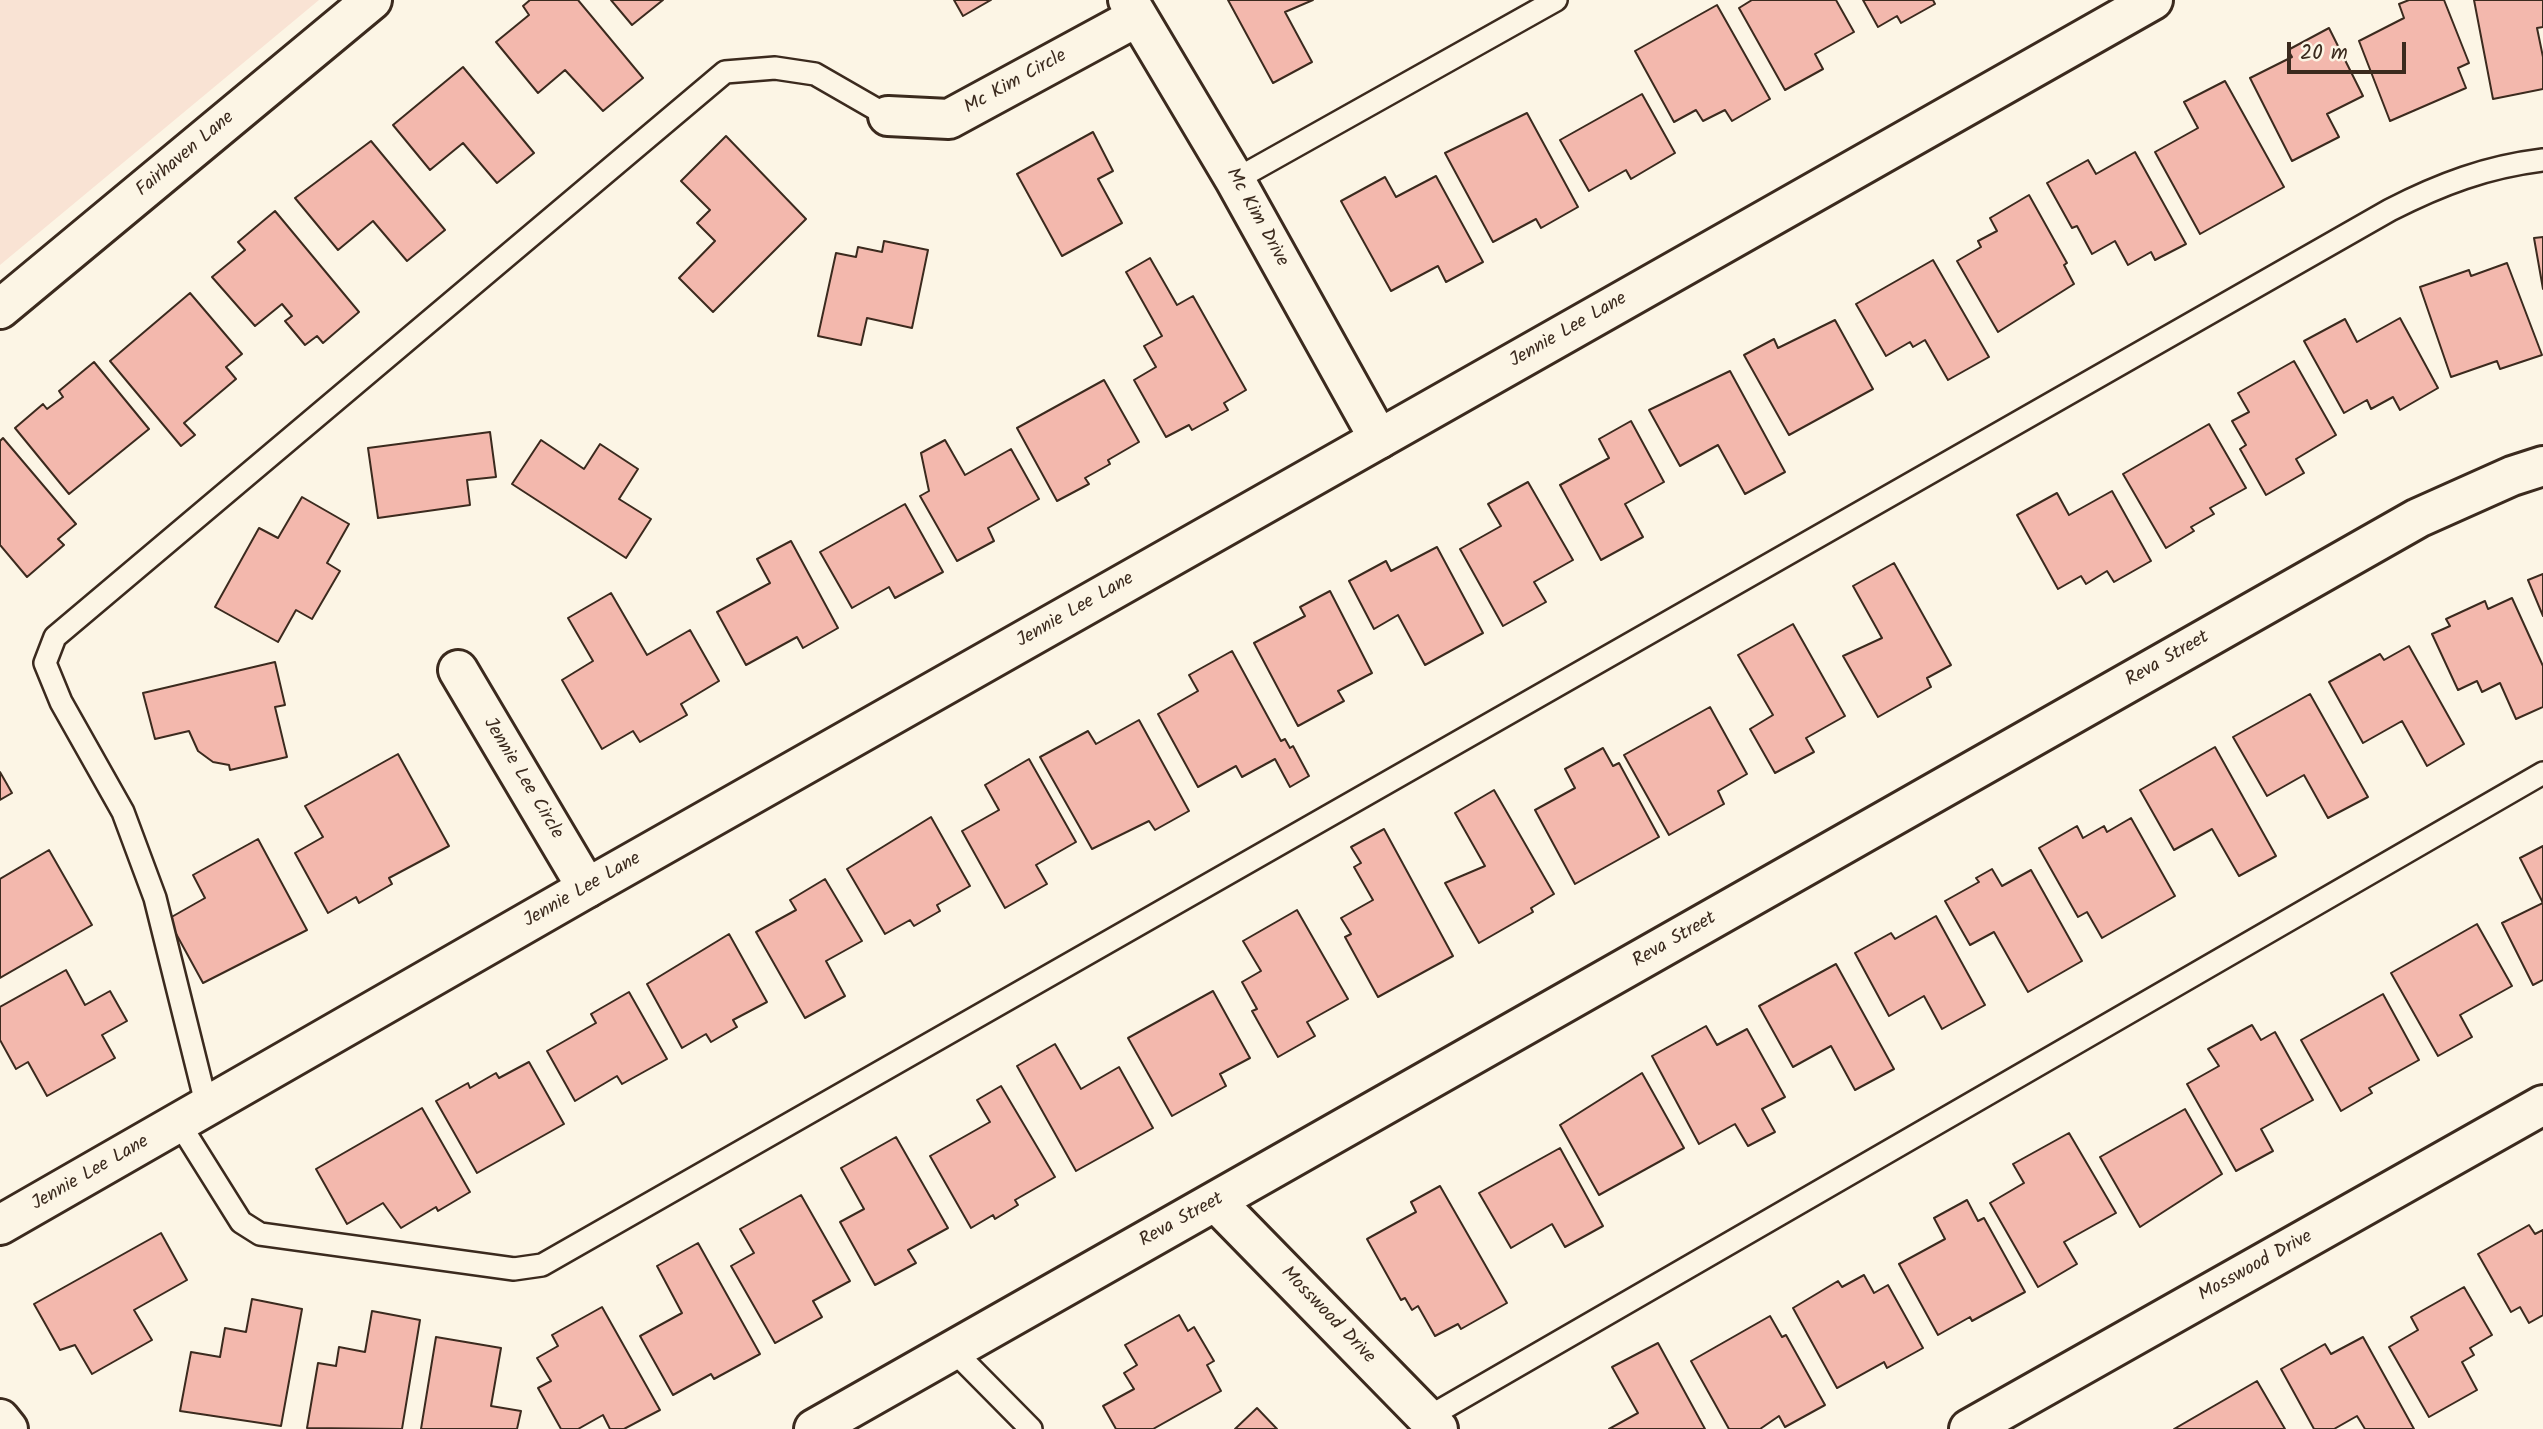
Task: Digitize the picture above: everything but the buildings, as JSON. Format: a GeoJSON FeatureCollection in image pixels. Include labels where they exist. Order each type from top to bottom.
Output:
{"type":"FeatureCollection","features":[{"type":"Feature","properties":{"kind":"street","name":"Fairhaven Lane"},"geometry":{"type":"LineString","coordinates":[[0,309],[372,0]]}},
{"type":"Feature","properties":{"kind":"street","name":"Jennie Lee Lane"},"geometry":{"type":"LineString","coordinates":[[0,1226],[587,888],[2153,0]]}},
{"type":"Feature","properties":{"kind":"street","name":"Mc Kim Drive"},"geometry":{"type":"LineString","coordinates":[[1132,8],[1235,180],[1379,439]]}},
{"type":"Feature","properties":{"kind":"street","name":"Mc Kim Circle"},"geometry":{"type":"LineString","coordinates":[[888,116],[949,119],[1132,8]]}},
{"type":"Feature","properties":{"kind":"street","name":"Reva Street"},"geometry":{"type":"LineString","coordinates":[[814,1429],[2418,518],[2512,476],[2543,466]]}},
{"type":"Feature","properties":{"kind":"street","name":"Jennie Lee Circle"},"geometry":{"type":"LineString","coordinates":[[458,670],[587,888]]}},
{"type":"Feature","properties":{"kind":"street","name":"Mosswood Drive"},"geometry":{"type":"LineString","coordinates":[[1969,1429],[2543,1105]]}},
{"type":"Feature","properties":{"kind":"street","name":"Mosswood Drive"},"geometry":{"type":"LineString","coordinates":[[1216,1202],[1433,1424]]}},
{"type":"Feature","properties":{"kind":"street"},"geometry":{"type":"LineString","coordinates":[[0,1419],[8,1429]]}},
{"type":"Feature","properties":{"kind":"lane"},"geometry":{"type":"LineString","coordinates":[[1235,180],[1556,0]]}},
{"type":"Feature","properties":{"kind":"lane"},"geometry":{"type":"LineString","coordinates":[[888,116],[815,74],[775,68],[725,72],[55,636],[45,663],[61,702],[123,812],[155,898],[193,1115],[241,1222],[260,1234],[514,1269],[542,1265],[2390,210],[2437,186],[2511,164],[2543,160]]}},
{"type":"Feature","properties":{"kind":"lane"},"geometry":{"type":"LineString","coordinates":[[1433,1424],[2543,773]]}},
{"type":"Feature","properties":{"kind":"lane"},"geometry":{"type":"LineString","coordinates":[[952,1349],[1031,1429]]}},
{"type":"Feature","properties":{"kind":"shaded area"},"geometry":{"type":"Polygon","coordinates":[[[0,0],[319,0],[0,265],[0,0]]]}}]}
